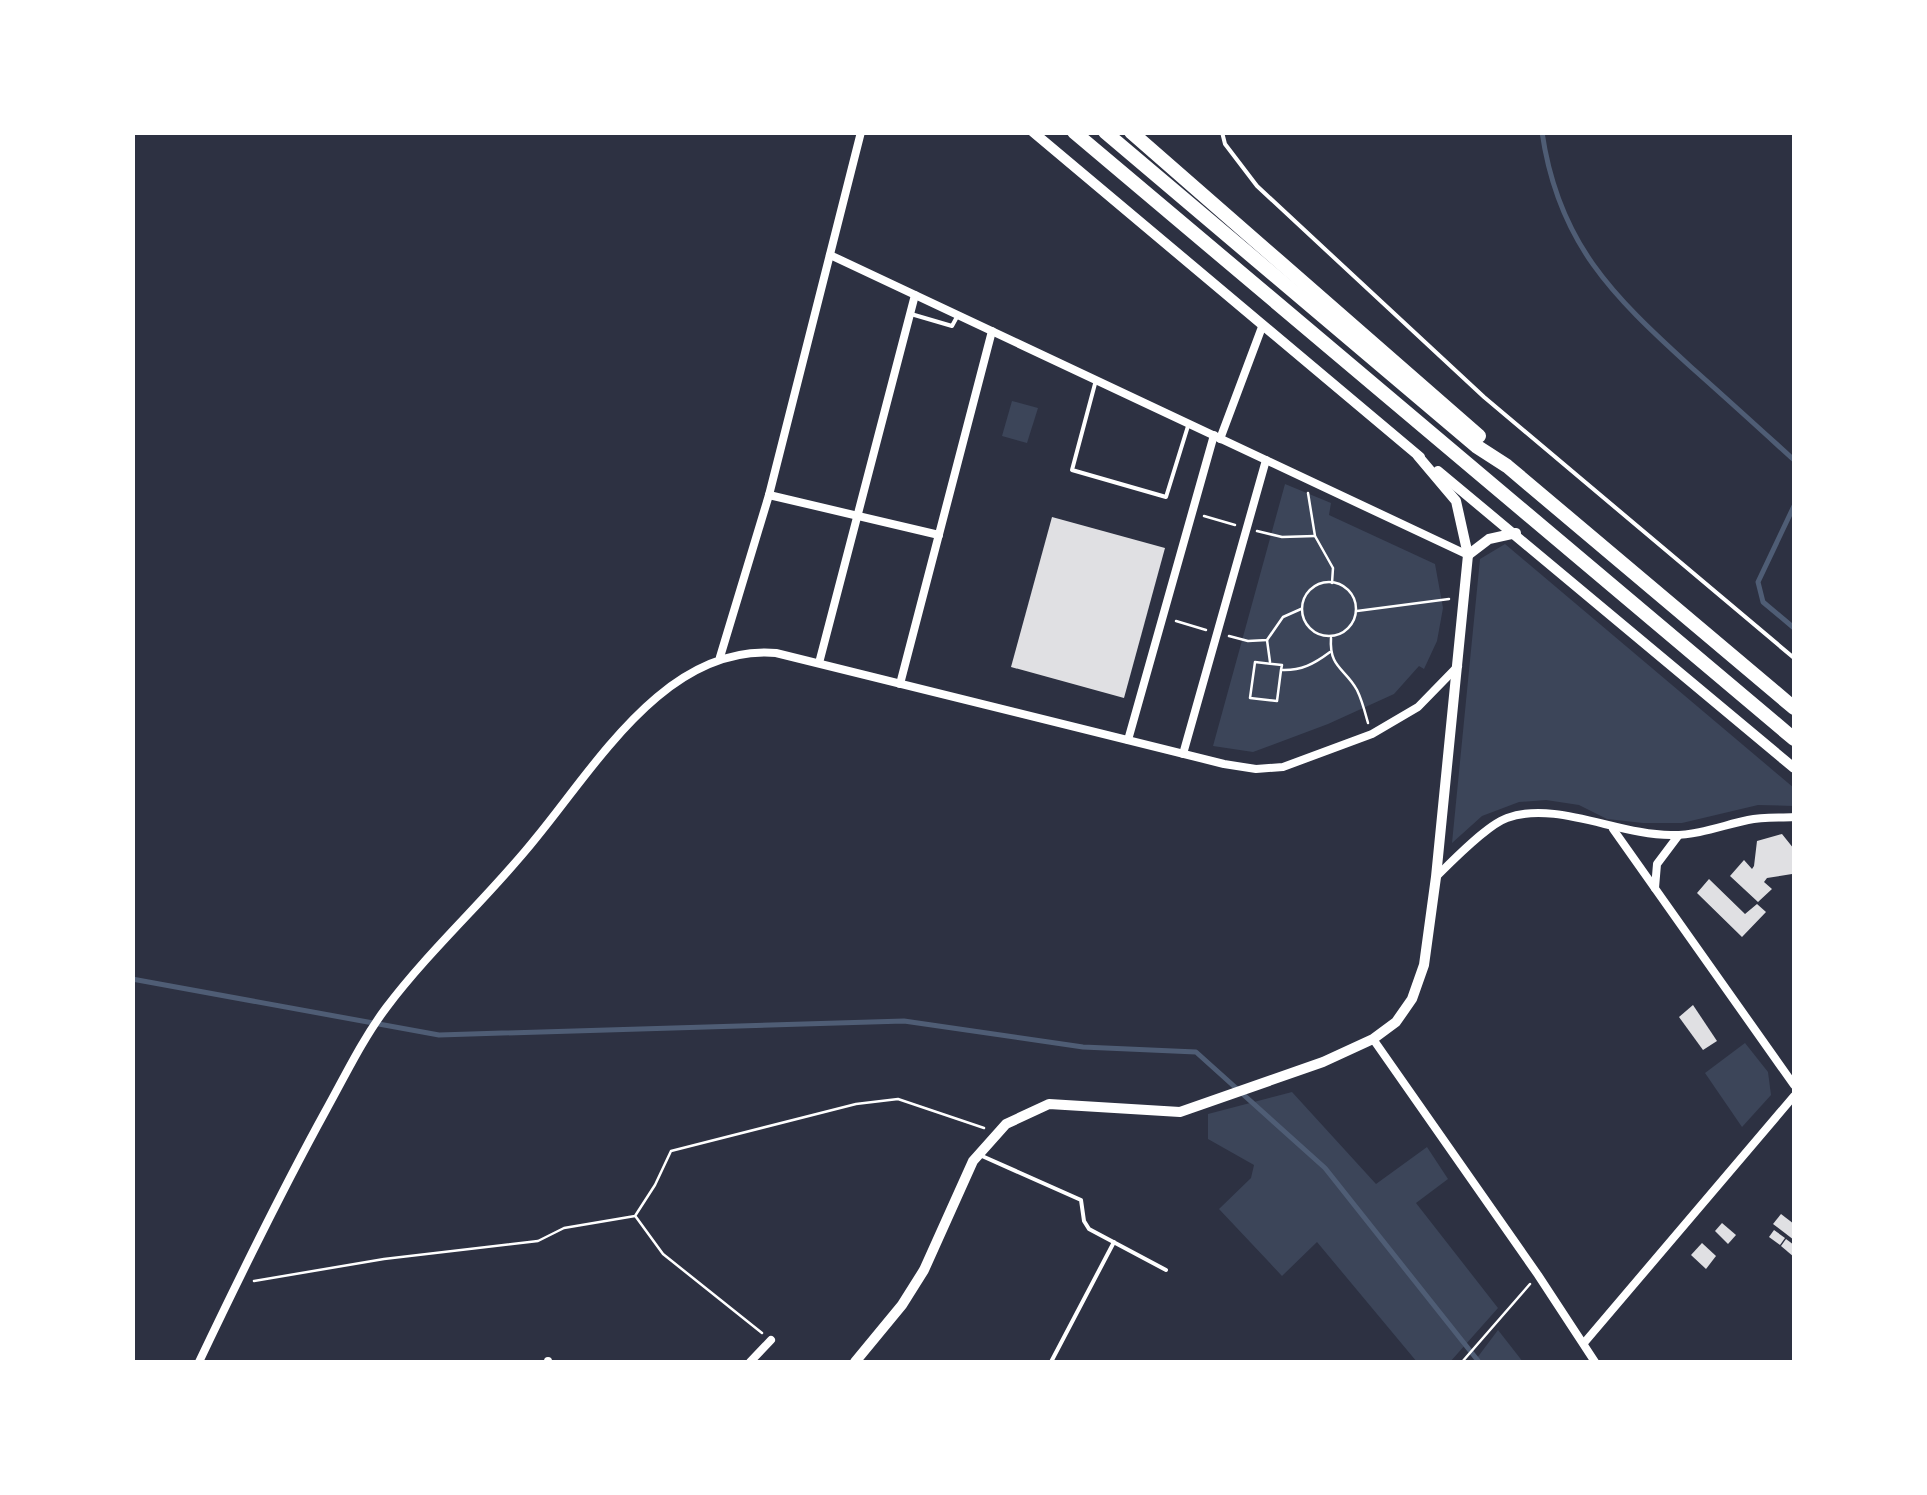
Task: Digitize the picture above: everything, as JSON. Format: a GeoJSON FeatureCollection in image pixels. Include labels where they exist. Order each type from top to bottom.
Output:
{"type":"FeatureCollection","features":[{"type":"Feature","properties":{"kind":"highway"},"geometry":{"type":"LineString","coordinates":[[1105,132],[1476,446],[1507,466]]}},
{"type":"Feature","properties":{"kind":"highway"},"geometry":{"type":"LineString","coordinates":[[1132,132],[1480,437],[1507,466],[1794,708]]}},
{"type":"Feature","properties":{"kind":"highway"},"geometry":{"type":"LineString","coordinates":[[1079,135],[1794,739]]}},
{"type":"Feature","properties":{"kind":"street"},"geometry":{"type":"LineString","coordinates":[[720,658],[769,495],[862,132]]}},
{"type":"Feature","properties":{"kind":"street"},"geometry":{"type":"LineString","coordinates":[[1033,132],[1794,768]]}},
{"type":"Feature","properties":{"kind":"street"},"geometry":{"type":"LineString","coordinates":[[830,255],[1468,555]]}},
{"type":"Feature","properties":{"kind":"street"},"geometry":{"type":"LineString","coordinates":[[819,663],[915,295]]}},
{"type":"Feature","properties":{"kind":"street"},"geometry":{"type":"LineString","coordinates":[[1128,740],[1217,437],[1262,327]]}},
{"type":"Feature","properties":{"kind":"street"},"geometry":{"type":"LineString","coordinates":[[900,684],[992,331]]}},
{"type":"Feature","properties":{"kind":"street"},"geometry":{"type":"LineString","coordinates":[[855,1362],[902,1305],[924,1270],[978,1154],[1006,1124],[1049,1104],[1180,1112],[1323,1062],[1372,1039],[1396,1022],[1412,999],[1424,966],[1436,877],[1468,555],[1456,501],[1418,456]]}},
{"type":"Feature","properties":{"kind":"street"},"geometry":{"type":"LineString","coordinates":[[1183,754],[1266,460]]}},
{"type":"Feature","properties":{"kind":"street"},"geometry":{"type":"LineString","coordinates":[[769,495],[939,535]]}},
{"type":"Feature","properties":{"kind":"street"},"geometry":{"type":"LineString","coordinates":[[1468,555],[1490,539],[1516,533]]}},
{"type":"Feature","properties":{"kind":"street"},"geometry":{"type":"LineString","coordinates":[[199,1362],[354,1059],[384,1010],[445,936],[525,852],[648,703],[679,679],[720,658],[749,650],[776,653],[1256,769],[1283,767],[1372,734],[1418,708],[1458,666]]}},
{"type":"Feature","properties":{"kind":"street"},"geometry":{"type":"LineString","coordinates":[[1436,877],[1461,852],[1506,818],[1557,812],[1612,828],[1678,836],[1752,819],[1794,817]]}},
{"type":"Feature","properties":{"kind":"street"},"geometry":{"type":"LineString","coordinates":[[1612,828],[1794,1085]]}},
{"type":"Feature","properties":{"kind":"street"},"geometry":{"type":"LineString","coordinates":[[1655,888],[1657,864],[1678,836]]}},
{"type":"Feature","properties":{"kind":"street"},"geometry":{"type":"LineString","coordinates":[[1372,1039],[1595,1362]]}},
{"type":"Feature","properties":{"kind":"street"},"geometry":{"type":"LineString","coordinates":[[1584,1342],[1794,1096]]}},
{"type":"Feature","properties":{"kind":"street"},"geometry":{"type":"LineString","coordinates":[[750,1362],[771,1340]]}},
{"type":"Feature","properties":{"kind":"lane"},"geometry":{"type":"LineString","coordinates":[[1222,132],[1225,144],[1257,186],[1484,398],[1794,658]]}},
{"type":"Feature","properties":{"kind":"lane"},"geometry":{"type":"LineString","coordinates":[[910,314],[952,326],[958,315]]}},
{"type":"Feature","properties":{"kind":"lane"},"geometry":{"type":"LineString","coordinates":[[1096,380],[1072,470],[1166,497],[1188,424]]}},
{"type":"Feature","properties":{"kind":"lane"},"geometry":{"type":"LineString","coordinates":[[978,1154],[1081,1200],[1089,1229],[1166,1270]]}},
{"type":"Feature","properties":{"kind":"lane"},"geometry":{"type":"LineString","coordinates":[[1052,1362],[1114,1242]]}},
{"type":"Feature","properties":{"kind":"path"},"geometry":{"type":"LineString","coordinates":[[1311,482],[1307,498],[1315,536],[1333,568],[1332,583]]}},
{"type":"Feature","properties":{"kind":"path"},"geometry":{"type":"LineString","coordinates":[[1332,583],[1348,590],[1355,612],[1347,630],[1331,636],[1314,632],[1302,609],[1315,586],[1332,583]]}},
{"type":"Feature","properties":{"kind":"path"},"geometry":{"type":"LineString","coordinates":[[1355,612],[1465,598]]}},
{"type":"Feature","properties":{"kind":"path"},"geometry":{"type":"LineString","coordinates":[[1270,664],[1268,640],[1283,616],[1302,609]]}},
{"type":"Feature","properties":{"kind":"path"},"geometry":{"type":"LineString","coordinates":[[1163,617],[1248,641],[1268,640]]}},
{"type":"Feature","properties":{"kind":"path"},"geometry":{"type":"LineString","coordinates":[[1331,636],[1330,652],[1338,670],[1356,687],[1372,734]]}},
{"type":"Feature","properties":{"kind":"path"},"geometry":{"type":"LineString","coordinates":[[1281,670],[1312,666],[1330,652]]}},
{"type":"Feature","properties":{"kind":"path"},"geometry":{"type":"LineString","coordinates":[[1255,662],[1282,665],[1281,670],[1277,701],[1250,698],[1255,662]]}},
{"type":"Feature","properties":{"kind":"path"},"geometry":{"type":"LineString","coordinates":[[239,1278],[258,1282],[384,1259],[538,1241],[564,1228],[635,1216],[671,1151],[856,1104],[898,1099],[995,1132]]}},
{"type":"Feature","properties":{"kind":"path"},"geometry":{"type":"LineString","coordinates":[[635,1216],[663,1254],[771,1340]]}},
{"type":"Feature","properties":{"kind":"path"},"geometry":{"type":"LineString","coordinates":[[1462,1362],[1538,1275]]}},
{"type":"Feature","properties":{"kind":"shaded area"},"geometry":{"type":"Polygon","coordinates":[[[1012,401],[1038,408],[1027,443],[1002,436],[1012,401]]]}},
{"type":"Feature","properties":{"kind":"shaded area"},"geometry":{"type":"Polygon","coordinates":[[[1285,484],[1331,503],[1329,515],[1435,564],[1443,608],[1437,641],[1424,669],[1419,666],[1394,694],[1253,752],[1213,746],[1285,484]]]}},
{"type":"Feature","properties":{"kind":"shaded area"},"geometry":{"type":"Polygon","coordinates":[[[1505,544],[1794,788],[1794,806],[1758,805],[1682,823],[1643,823],[1607,819],[1579,805],[1546,800],[1519,802],[1482,816],[1452,843],[1480,559],[1505,544]]]}},
{"type":"Feature","properties":{"kind":"shaded area"},"geometry":{"type":"Polygon","coordinates":[[[1745,1043],[1768,1072],[1771,1095],[1742,1127],[1705,1073],[1745,1043]]]}},
{"type":"Feature","properties":{"kind":"shaded area"},"geometry":{"type":"Polygon","coordinates":[[[1292,1092],[1376,1184],[1427,1147],[1448,1179],[1416,1203],[1498,1308],[1450,1362],[1417,1362],[1317,1242],[1282,1276],[1219,1209],[1251,1178],[1254,1165],[1208,1139],[1208,1114],[1292,1092]]]}},
{"type":"Feature","properties":{"kind":"shaded area"},"geometry":{"type":"Polygon","coordinates":[[[1498,1330],[1523,1362],[1474,1362],[1498,1330]]]}},
{"type":"Feature","properties":{"kind":"building"},"geometry":{"type":"Polygon","coordinates":[[[1052,517],[1165,548],[1124,698],[1011,667],[1052,517]]]}},
{"type":"Feature","properties":{"kind":"building"},"geometry":{"type":"Polygon","coordinates":[[[1782,834],[1794,849],[1792,874],[1767,878],[1764,882],[1772,889],[1758,902],[1730,876],[1744,860],[1752,869],[1757,841],[1782,834]]]}},
{"type":"Feature","properties":{"kind":"building"},"geometry":{"type":"Polygon","coordinates":[[[1709,879],[1745,914],[1757,904],[1766,912],[1742,937],[1697,893],[1709,879]]]}},
{"type":"Feature","properties":{"kind":"building"},"geometry":{"type":"Polygon","coordinates":[[[1693,1005],[1717,1041],[1703,1050],[1679,1017],[1693,1005]]]}},
{"type":"Feature","properties":{"kind":"building"},"geometry":{"type":"Polygon","coordinates":[[[1781,1214],[1794,1224],[1794,1240],[1773,1224],[1781,1214]]]}},
{"type":"Feature","properties":{"kind":"building"},"geometry":{"type":"Polygon","coordinates":[[[1722,1223],[1736,1235],[1728,1244],[1715,1231],[1722,1223]]]}},
{"type":"Feature","properties":{"kind":"building"},"geometry":{"type":"Polygon","coordinates":[[[1774,1230],[1785,1238],[1780,1245],[1769,1237],[1774,1230]]]}},
{"type":"Feature","properties":{"kind":"building"},"geometry":{"type":"Polygon","coordinates":[[[1786,1239],[1794,1245],[1794,1257],[1781,1246],[1786,1239]]]}},
{"type":"Feature","properties":{"kind":"building"},"geometry":{"type":"Polygon","coordinates":[[[1702,1243],[1716,1256],[1706,1269],[1691,1255],[1702,1243]]]}},
{"type":"Feature","properties":{"kind":"waterway"},"geometry":{"type":"LineString","coordinates":[[1542,132],[1561,205],[1593,264],[1637,316],[1794,460]]}},
{"type":"Feature","properties":{"kind":"waterway"},"geometry":{"type":"LineString","coordinates":[[1794,506],[1758,582],[1763,602],[1794,628]]}},
{"type":"Feature","properties":{"kind":"waterway"},"geometry":{"type":"LineString","coordinates":[[132,979],[439,1035],[904,1021],[1083,1047],[1196,1052],[1325,1168],[1479,1362]]}}]}
